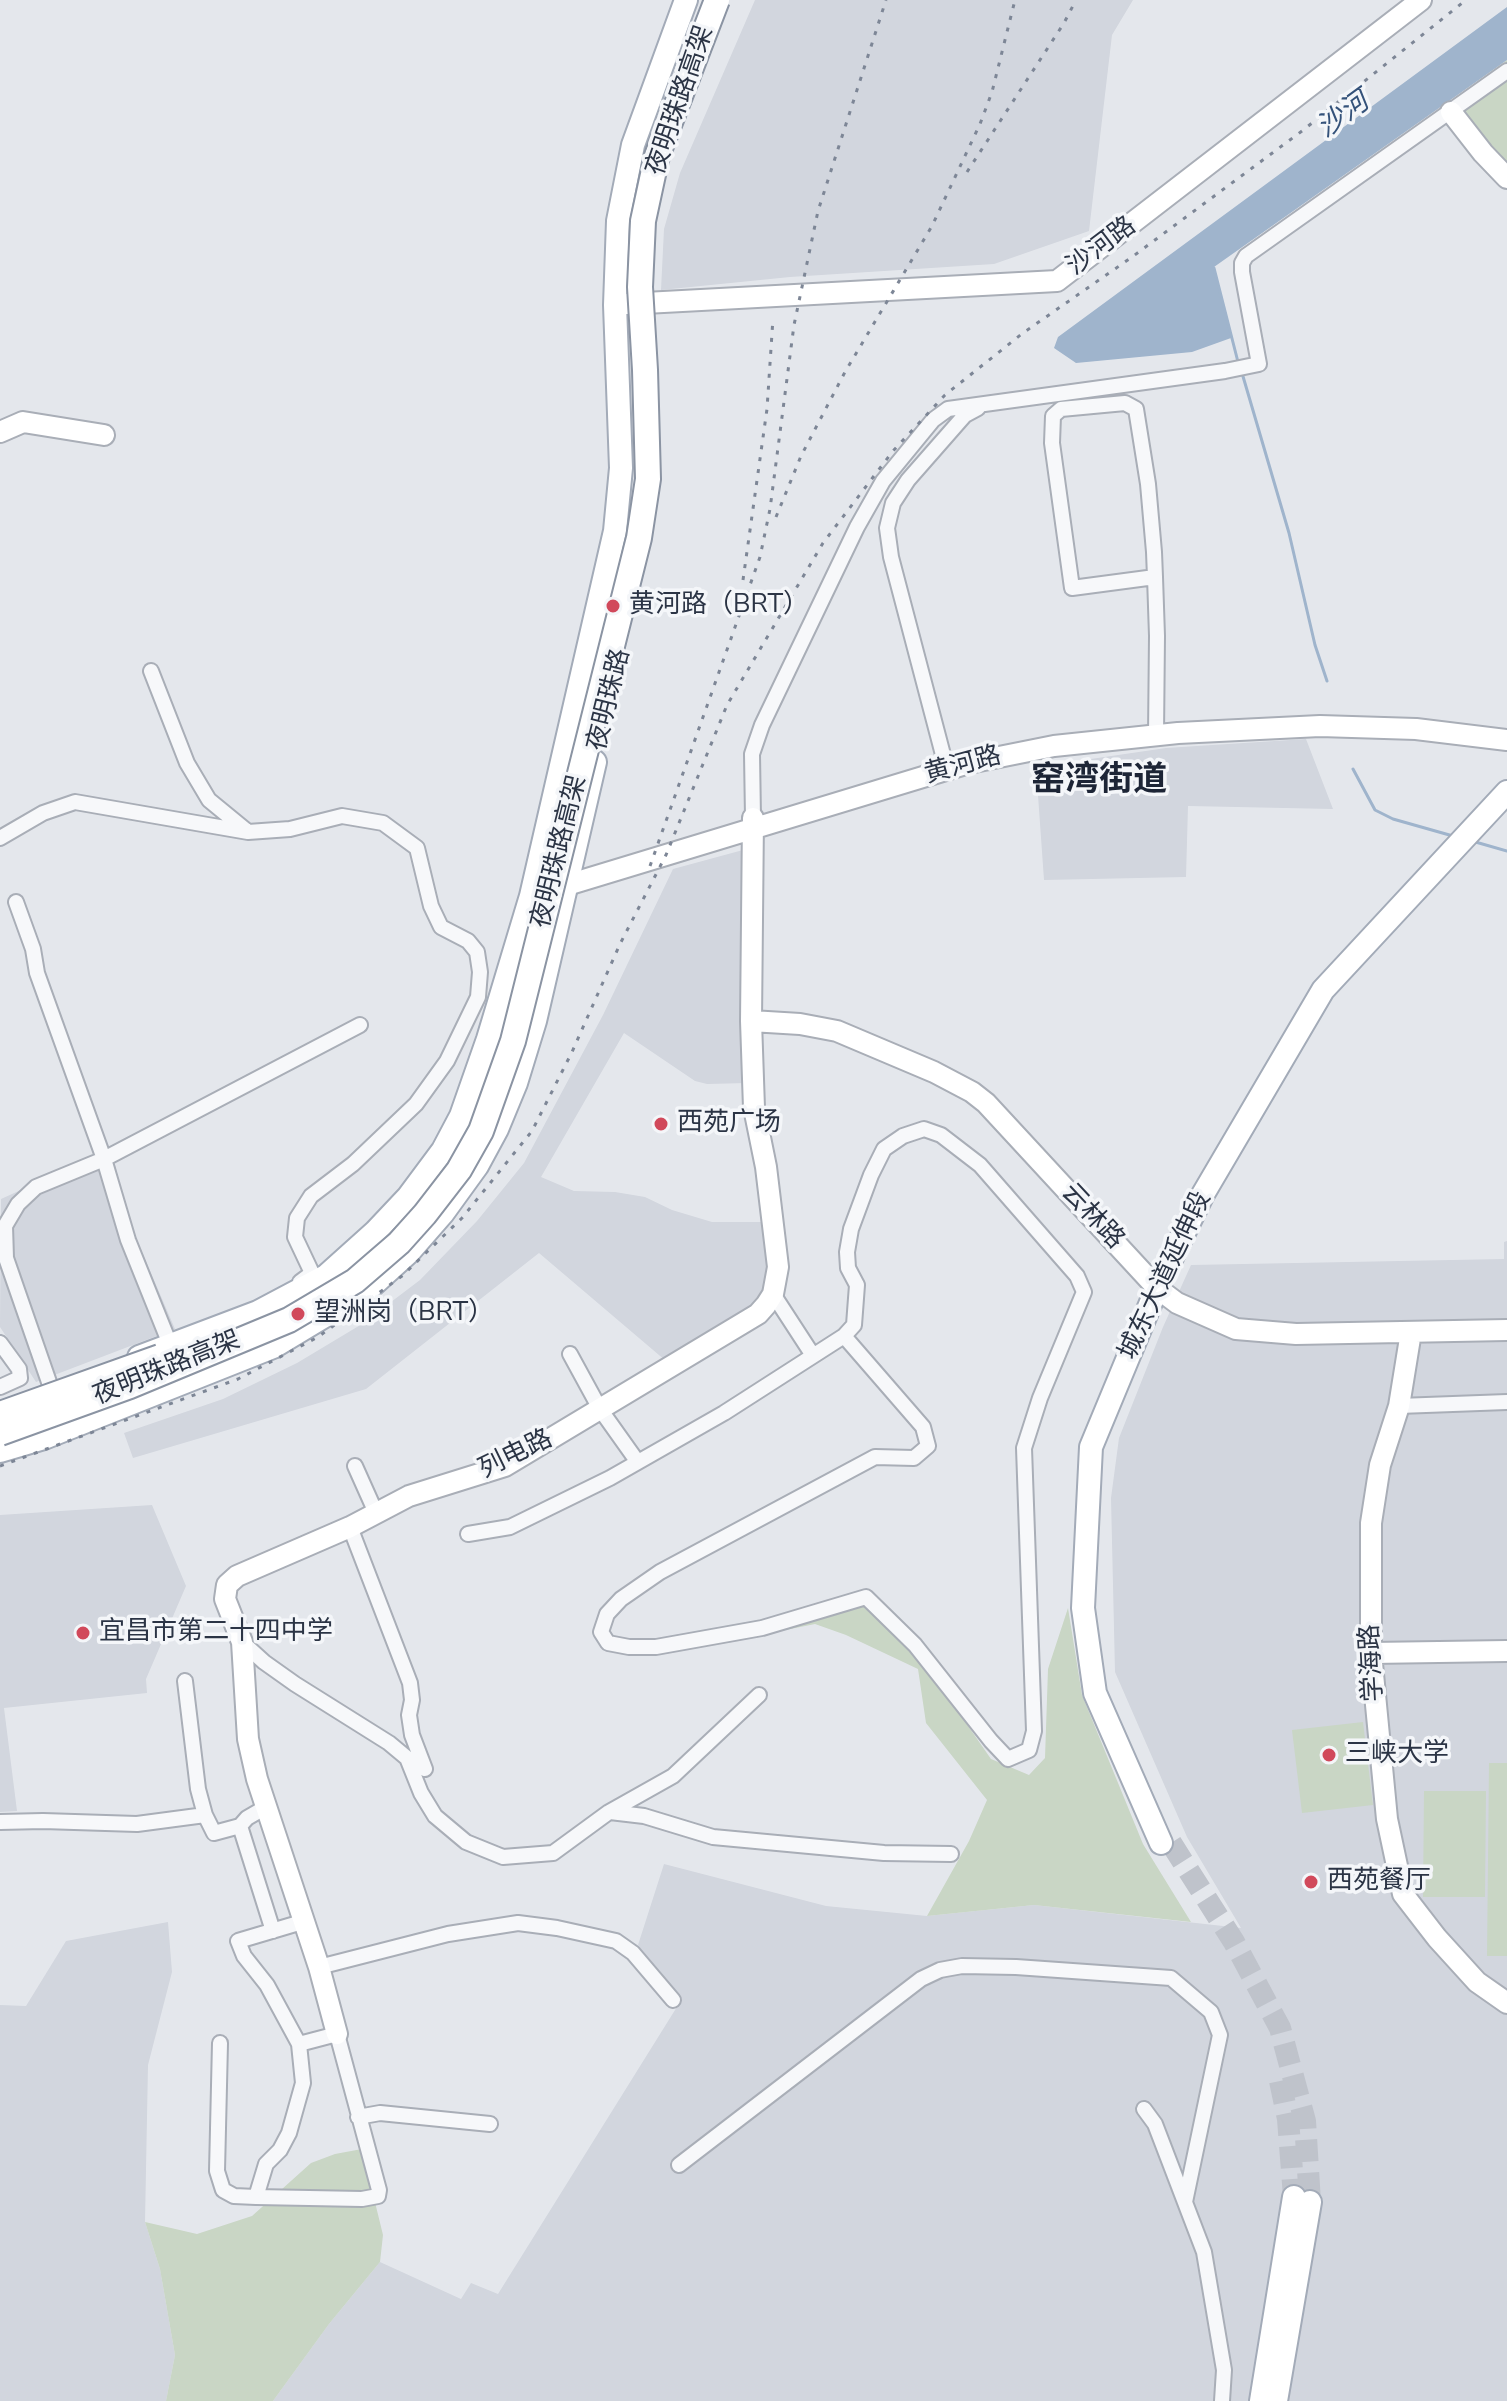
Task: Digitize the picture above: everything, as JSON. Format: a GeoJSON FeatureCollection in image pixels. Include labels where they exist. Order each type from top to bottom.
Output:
{"type":"FeatureCollection","features":[{"type":"Feature","properties":{"kind":"highway","name":"夜明珠路高架"},"geometry":{"type":"LineString","coordinates":[[0,1414],[174,1353],[261,1319],[315,1292],[352,1268],[394,1230],[453,1157],[470,1124],[492,1067],[541,888],[623,553],[632,497],[634,411],[627,318],[631,202],[641,153],[700,0]]}},
{"type":"Feature","properties":{"kind":"highway","name":"夜明珠路高架"},"geometry":{"type":"LineString","coordinates":[[0,1433],[130,1386],[289,1320],[355,1281],[399,1243],[425,1214],[459,1170],[481,1131],[513,1041],[639,538],[648,479],[640,287],[643,221],[657,156],[717,0]]}},
{"type":"Feature","properties":{"kind":"main road","name":"夜明珠路"},"geometry":{"type":"LineString","coordinates":[[0,1403],[171,1347],[258,1312],[326,1276],[408,1197],[443,1150],[461,1116],[488,1039],[532,890],[615,531],[621,468],[615,305],[618,221],[633,145],[686,0]]}},
{"type":"Feature","properties":{"kind":"main road","name":"夜明珠路"},"geometry":{"type":"LineString","coordinates":[[0,1448],[44,1438],[273,1347],[325,1318],[366,1291],[409,1252],[443,1213],[477,1166],[497,1129],[516,1083],[535,1021],[646,548],[656,481],[650,303],[651,218],[662,164],[727,0]]}},
{"type":"Feature","properties":{"kind":"main road","name":"城东大道延伸段"},"geometry":{"type":"LineString","coordinates":[[1166,1843],[1104,1694],[1092,1601],[1100,1447],[1159,1290],[1202,1196],[1323,990],[1507,792]]}},
{"type":"Feature","properties":{"kind":"main road","name":"城东大道延伸段"},"geometry":{"type":"LineString","coordinates":[[1159,1290],[1212,1192],[1330,1001],[1507,804]]}},
{"type":"Feature","properties":{"kind":"main road"},"geometry":{"type":"LineString","coordinates":[[0,1448],[130,1386]]}},
{"type":"Feature","properties":{"kind":"main road"},"geometry":{"type":"LineString","coordinates":[[1261,2401],[1302,2200],[1276,2401]]}},
{"type":"Feature","properties":{"kind":"street","name":"沙河路"},"geometry":{"type":"LineString","coordinates":[[615,305],[1057,281],[1421,0]]}},
{"type":"Feature","properties":{"kind":"street"},"geometry":{"type":"LineString","coordinates":[[812,1354],[773,1294],[777,1254],[766,1167],[754,1108],[751,1021],[752,754],[857,527],[883,481],[933,420],[948,409],[1259,364],[1242,272],[1246,256],[1507,71]]}},
{"type":"Feature","properties":{"kind":"street"},"geometry":{"type":"LineString","coordinates":[[1451,112],[1507,178]]}},
{"type":"Feature","properties":{"kind":"street"},"geometry":{"type":"LineString","coordinates":[[1155,577],[1072,588],[1052,443],[1053,416],[1061,409],[1125,403],[1136,409],[1148,484],[1155,577],[1156,730]]}},
{"type":"Feature","properties":{"kind":"street"},"geometry":{"type":"LineString","coordinates":[[946,765],[891,557],[887,528],[893,503],[908,480],[965,415],[982,405]]}},
{"type":"Feature","properties":{"kind":"street"},"geometry":{"type":"LineString","coordinates":[[0,432],[23,422],[104,435]]}},
{"type":"Feature","properties":{"kind":"street"},"geometry":{"type":"LineString","coordinates":[[151,671],[187,763],[209,800],[248,832]]}},
{"type":"Feature","properties":{"kind":"street","name":"黄河路"},"geometry":{"type":"LineString","coordinates":[[532,890],[946,765],[1026,750],[1156,730],[1317,717],[1415,719],[1507,731]]}},
{"type":"Feature","properties":{"kind":"street","name":"黄河路"},"geometry":{"type":"LineString","coordinates":[[1156,730],[1361,726],[1507,740]]}},
{"type":"Feature","properties":{"kind":"street"},"geometry":{"type":"LineString","coordinates":[[0,838],[43,813],[75,802],[248,832],[290,829],[342,816],[383,823],[417,848],[431,906],[441,927],[468,941],[477,952],[480,972],[478,997],[447,1061],[416,1104],[353,1164],[311,1196],[297,1218],[295,1237],[312,1273],[303,1281],[186,1333],[171,1347],[128,1240],[104,1159],[37,973],[33,949],[16,902]]}},
{"type":"Feature","properties":{"kind":"street","name":"云林路"},"geometry":{"type":"LineString","coordinates":[[751,1021],[800,1024],[837,1031],[934,1072],[972,1092],[1159,1290],[1177,1303],[1236,1329],[1296,1334],[1507,1330]]}},
{"type":"Feature","properties":{"kind":"street"},"geometry":{"type":"LineString","coordinates":[[50,1385],[6,1258],[5,1226],[18,1204],[36,1187],[104,1159],[360,1025]]}},
{"type":"Feature","properties":{"kind":"street"},"geometry":{"type":"LineString","coordinates":[[468,1534],[510,1527],[610,1478],[724,1413],[844,1336],[854,1325],[857,1285],[848,1268],[847,1252],[851,1229],[871,1175],[884,1149],[903,1136],[924,1129],[941,1135],[980,1165],[1077,1276],[1084,1292],[1040,1398],[1024,1448],[1034,1731],[1029,1750],[1008,1759],[915,1645],[866,1597],[762,1628],[656,1647],[608,1643],[601,1632],[607,1614],[621,1599],[660,1572],[875,1457],[914,1458],[928,1446],[923,1427],[844,1336]]}},
{"type":"Feature","properties":{"kind":"street","name":"列电路"},"geometry":{"type":"LineString","coordinates":[[337,2034],[319,1967],[266,1807],[248,1739],[242,1642],[225,1599],[227,1585],[237,1576],[350,1527],[409,1496],[505,1466],[758,1314],[773,1294]]}},
{"type":"Feature","properties":{"kind":"street","name":"学海路"},"geometry":{"type":"LineString","coordinates":[[1411,1332],[1399,1406],[1380,1465],[1373,1501],[1371,1653],[1387,1819],[1403,1894],[1477,1982],[1507,2003]]}},
{"type":"Feature","properties":{"kind":"street"},"geometry":{"type":"LineString","coordinates":[[0,1343],[19,1369],[20,1378],[0,1387]]}},
{"type":"Feature","properties":{"kind":"street"},"geometry":{"type":"LineString","coordinates":[[570,1354],[600,1409],[637,1461]]}},
{"type":"Feature","properties":{"kind":"street"},"geometry":{"type":"LineString","coordinates":[[1399,1406],[1507,1402]]}},
{"type":"Feature","properties":{"kind":"street"},"geometry":{"type":"LineString","coordinates":[[355,1466],[376,1513]]}},
{"type":"Feature","properties":{"kind":"street"},"geometry":{"type":"LineString","coordinates":[[350,1527],[410,1683],[412,1735],[425,1769]]}},
{"type":"Feature","properties":{"kind":"street"},"geometry":{"type":"LineString","coordinates":[[242,1642],[295,1684],[351,1717],[407,1758],[421,1793],[435,1816],[466,1842],[503,1857],[553,1853],[609,1812],[673,1776],[759,1695]]}},
{"type":"Feature","properties":{"kind":"street"},"geometry":{"type":"LineString","coordinates":[[1371,1653],[1507,1651]]}},
{"type":"Feature","properties":{"kind":"street"},"geometry":{"type":"LineString","coordinates":[[185,1681],[198,1789],[214,1833],[240,1826],[266,1807]]}},
{"type":"Feature","properties":{"kind":"street"},"geometry":{"type":"LineString","coordinates":[[609,1812],[644,1816],[713,1837],[884,1853],[951,1854]]}},
{"type":"Feature","properties":{"kind":"street"},"geometry":{"type":"LineString","coordinates":[[0,1822],[137,1824],[205,1815]]}},
{"type":"Feature","properties":{"kind":"street"},"geometry":{"type":"LineString","coordinates":[[240,1826],[273,1931]]}},
{"type":"Feature","properties":{"kind":"street"},"geometry":{"type":"LineString","coordinates":[[256,2197],[266,2164],[280,2150],[296,2115],[303,2083],[299,2044],[267,1985],[244,1956],[238,1941],[302,1922]]}},
{"type":"Feature","properties":{"kind":"street"},"geometry":{"type":"LineString","coordinates":[[319,1967],[488,1925],[518,1923],[616,1941],[633,1953],[673,2000]]}},
{"type":"Feature","properties":{"kind":"street"},"geometry":{"type":"LineString","coordinates":[[679,2165],[921,1979],[940,1970],[962,1966],[1016,1967],[1171,1978],[1211,2012],[1220,2035],[1185,2202]]}},
{"type":"Feature","properties":{"kind":"street"},"geometry":{"type":"LineString","coordinates":[[220,2043],[219,2182],[223,2190],[234,2196],[256,2197],[362,2199],[378,2196],[379,2190],[337,2034],[299,2044]]}},
{"type":"Feature","properties":{"kind":"street"},"geometry":{"type":"LineString","coordinates":[[1144,2109],[1155,2124],[1204,2252],[1224,2370],[1222,2401]]}},
{"type":"Feature","properties":{"kind":"street"},"geometry":{"type":"LineString","coordinates":[[358,2117],[380,2113],[490,2124]]}},
{"type":"Feature","properties":{"kind":"shaded area"},"geometry":{"type":"Polygon","coordinates":[[[755,0],[1133,0],[1112,35],[1089,231],[994,264],[790,277],[661,290],[664,229],[680,173],[755,0]]]}},
{"type":"Feature","properties":{"kind":"shaded area"},"geometry":{"type":"Polygon","coordinates":[[[1306,739],[1333,809],[1188,806],[1186,877],[1044,880],[1036,767],[1166,748],[1306,739]]]}},
{"type":"Feature","properties":{"kind":"shaded area"},"geometry":{"type":"Polygon","coordinates":[[[743,850],[748,1083],[707,1084],[695,1081],[624,1033],[541,1177],[574,1191],[615,1192],[645,1197],[672,1210],[712,1222],[765,1222],[767,1286],[760,1302],[666,1361],[539,1253],[366,1389],[133,1458],[124,1433],[223,1399],[297,1363],[362,1324],[420,1280],[477,1221],[524,1163],[603,1015],[673,869],[743,850]]]}},
{"type":"Feature","properties":{"kind":"shaded area"},"geometry":{"type":"Polygon","coordinates":[[[111,1149],[130,1224],[175,1329],[36,1382],[0,1327],[1,1199],[111,1149]]]}},
{"type":"Feature","properties":{"kind":"shaded area"},"geometry":{"type":"Polygon","coordinates":[[[1507,1241],[1507,2401],[273,2401],[329,2324],[380,2262],[461,2299],[471,2283],[498,2294],[680,2002],[638,1945],[664,1864],[826,1906],[927,1916],[1034,1905],[1241,1928],[1187,1837],[1115,1672],[1111,1498],[1119,1438],[1191,1265],[1504,1259],[1504,1242],[1507,1241]]]}},
{"type":"Feature","properties":{"kind":"shaded area","name":"宜昌市第二十四中学"},"geometry":{"type":"Polygon","coordinates":[[[152,1505],[186,1586],[146,1679],[147,1693],[4,1708],[17,1811],[0,1812],[0,1515],[152,1505]]]}},
{"type":"Feature","properties":{"kind":"shaded area"},"geometry":{"type":"Polygon","coordinates":[[[168,1922],[172,1972],[148,2065],[145,2222],[160,2269],[175,2355],[166,2401],[0,2401],[0,2005],[26,2006],[66,1941],[168,1922]]]}},
{"type":"Feature","properties":{"kind":"green space"},"geometry":{"type":"Polygon","coordinates":[[[1507,60],[1507,170],[1487,151],[1449,102],[1507,60]]]}},
{"type":"Feature","properties":{"kind":"green space"},"geometry":{"type":"Polygon","coordinates":[[[849,1595],[909,1641],[991,1759],[1029,1775],[1045,1758],[1048,1669],[1068,1608],[1082,1695],[1143,1844],[1191,1922],[1034,1905],[927,1916],[969,1841],[987,1800],[926,1723],[918,1669],[815,1624],[736,1640],[735,1627],[849,1595]]]}},
{"type":"Feature","properties":{"kind":"green space"},"geometry":{"type":"Polygon","coordinates":[[[1363,1722],[1373,1805],[1302,1813],[1292,1730],[1363,1722]]]}},
{"type":"Feature","properties":{"kind":"green space"},"geometry":{"type":"Polygon","coordinates":[[[1489,1763],[1507,1763],[1507,1956],[1487,1956],[1489,1763]]]}},
{"type":"Feature","properties":{"kind":"green space"},"geometry":{"type":"Polygon","coordinates":[[[1424,1791],[1486,1791],[1485,1897],[1423,1897],[1424,1791]]]}},
{"type":"Feature","properties":{"kind":"green space"},"geometry":{"type":"Polygon","coordinates":[[[362,2149],[383,2235],[380,2262],[329,2324],[273,2401],[166,2401],[175,2355],[160,2269],[145,2222],[197,2234],[252,2216],[311,2163],[362,2149]]]}},
{"type":"Feature","properties":{"kind":"water"},"geometry":{"type":"Polygon","coordinates":[[[1507,7],[1507,60],[1214,267],[1231,338],[1192,352],[1076,363],[1054,348],[1058,337],[1507,7]]]}},
{"type":"Feature","properties":{"kind":"waterway"},"geometry":{"type":"LineString","coordinates":[[1214,268],[1238,362]]}},
{"type":"Feature","properties":{"kind":"waterway"},"geometry":{"type":"LineString","coordinates":[[1242,373],[1289,533],[1315,645],[1327,681]]}},
{"type":"Feature","properties":{"kind":"waterway"},"geometry":{"type":"LineString","coordinates":[[1353,769],[1375,810],[1393,819],[1453,836]]}},
{"type":"Feature","properties":{"kind":"waterway"},"geometry":{"type":"LineString","coordinates":[[1472,841],[1507,851]]}},
{"type":"Feature","properties":{"kind":"tunnel"},"geometry":{"type":"LineString","coordinates":[[1171,1843],[1234,1942],[1280,2028],[1305,2121],[1310,2202]]}},
{"type":"Feature","properties":{"kind":"tunnel"},"geometry":{"type":"LineString","coordinates":[[1280,2081],[1288,2119],[1294,2197]]}},
{"type":"Feature","properties":{"kind":"railway"},"geometry":{"type":"LineString","coordinates":[[650,866],[760,557],[770,509],[794,325],[818,211],[886,0]]}},
{"type":"Feature","properties":{"kind":"railway"},"geometry":{"type":"LineString","coordinates":[[776,517],[801,456],[845,372],[932,226],[980,124],[992,92],[1015,0]]}},
{"type":"Feature","properties":{"kind":"railway"},"geometry":{"type":"LineString","coordinates":[[967,172],[1076,0]]}},
{"type":"Feature","properties":{"kind":"railway"},"geometry":{"type":"LineString","coordinates":[[0,1466],[238,1379],[318,1337],[402,1276],[462,1218],[532,1131],[572,1052],[620,944],[666,855],[727,705],[823,543],[893,451],[945,395],[1023,333],[1302,131],[1466,0]]}},
{"type":"Feature","properties":{"kind":"railway"},"geometry":{"type":"LineString","coordinates":[[743,580],[767,409],[773,318]]}},
{"type":"Feature","properties":{"kind":"place","name":"黄河路（BRT）"},"geometry":{"type":"Point","coordinates":[613,606]}},
{"type":"Feature","properties":{"kind":"place","name":"西苑广场"},"geometry":{"type":"Point","coordinates":[661,1124]}},
{"type":"Feature","properties":{"kind":"place","name":"望洲岗（BRT）"},"geometry":{"type":"Point","coordinates":[298,1314]}},
{"type":"Feature","properties":{"kind":"place","name":"宜昌市第二十四中学"},"geometry":{"type":"Point","coordinates":[83,1633]}},
{"type":"Feature","properties":{"kind":"place","name":"三峡大学"},"geometry":{"type":"Point","coordinates":[1329,1755]}},
{"type":"Feature","properties":{"kind":"place","name":"西苑餐厅"},"geometry":{"type":"Point","coordinates":[1311,1882]}},
{"type":"Feature","properties":{"kind":"district","name":"窑湾街道"},"geometry":{"type":"Point","coordinates":[1099,782]}},
{"type":"Feature","properties":{"kind":"water label","name":"沙河"},"geometry":{"type":"Point","coordinates":[1344,116]}}]}
